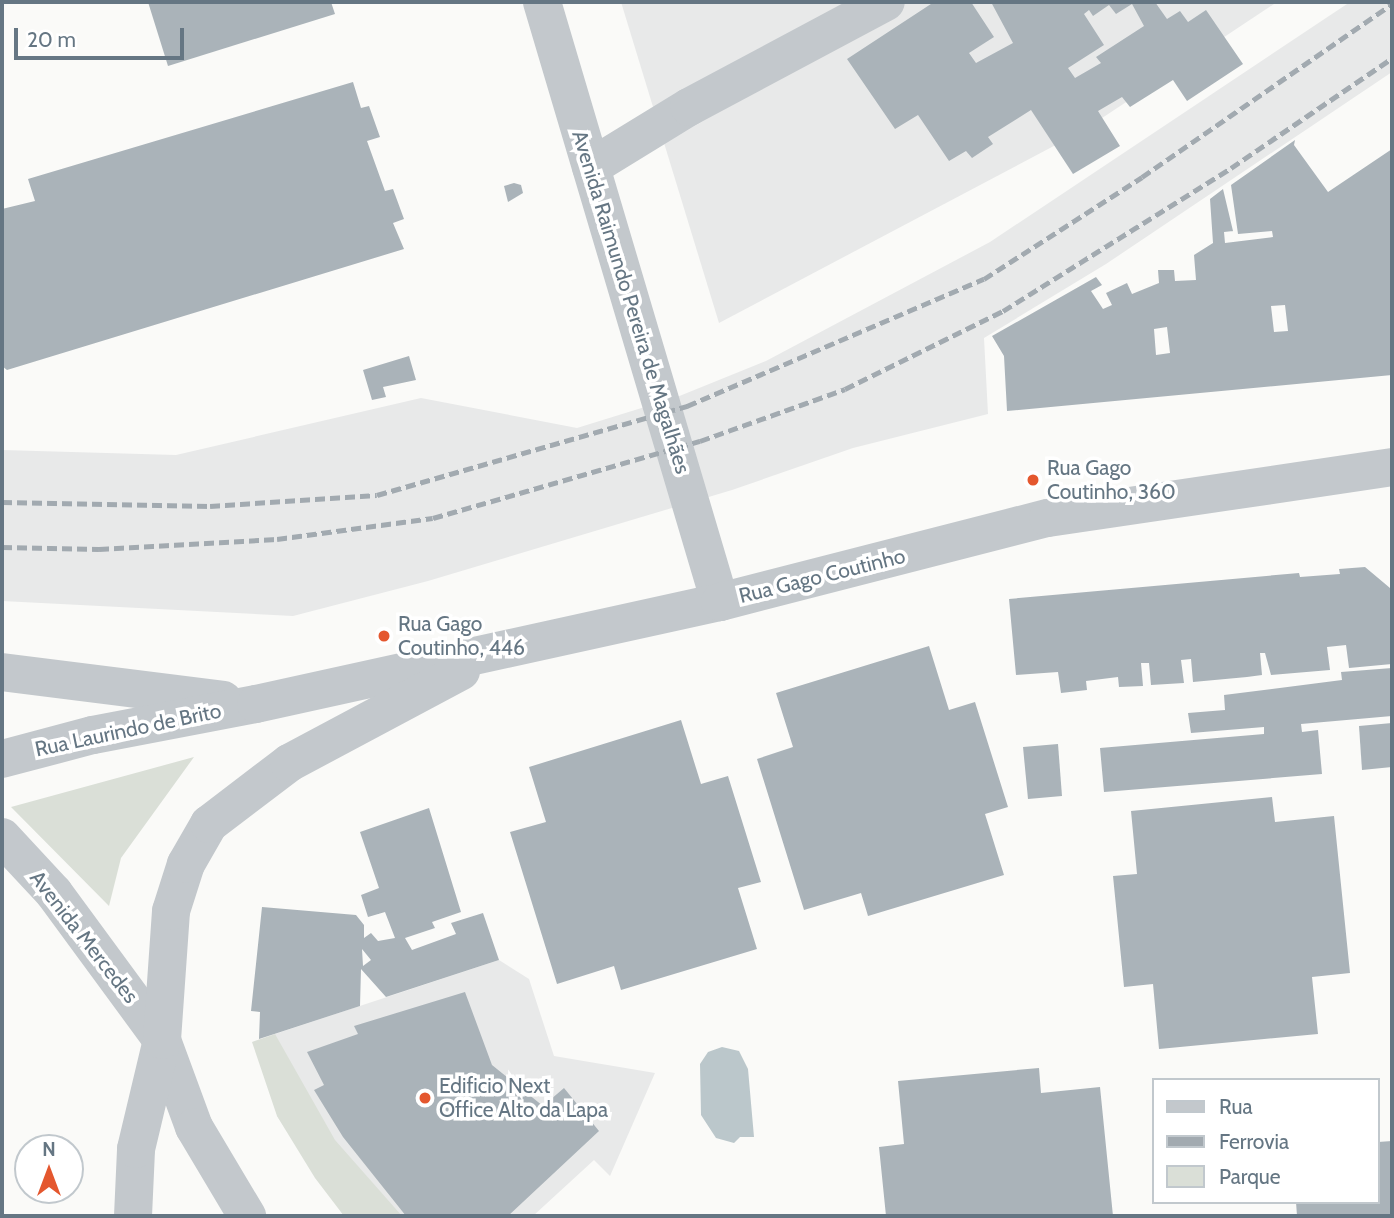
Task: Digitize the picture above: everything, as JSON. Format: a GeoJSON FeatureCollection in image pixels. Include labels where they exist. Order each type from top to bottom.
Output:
{"type":"FeatureCollection","features":[{"type":"Feature","properties":{"kind":"street","name":"Avenida Raimundo Pereira de Magalhães"},"geometry":{"type":"LineString","coordinates":[[542,2],[720,602]]}},
{"type":"Feature","properties":{"kind":"street"},"geometry":{"type":"LineString","coordinates":[[591,167],[689,107],[886,2]]}},
{"type":"Feature","properties":{"kind":"street","name":"Rua Gago Coutinho"},"geometry":{"type":"LineString","coordinates":[[256,704],[720,602],[1048,518],[1392,467]]}},
{"type":"Feature","properties":{"kind":"street"},"geometry":{"type":"LineString","coordinates":[[133,1216],[136,1149],[162,1040],[171,911],[186,864],[209,824],[289,763],[506,647]]}},
{"type":"Feature","properties":{"kind":"street"},"geometry":{"type":"LineString","coordinates":[[2,673],[256,704]]}},
{"type":"Feature","properties":{"kind":"street","name":"Rua Laurindo de Brito"},"geometry":{"type":"LineString","coordinates":[[2,759],[93,735],[256,704]]}},
{"type":"Feature","properties":{"kind":"street","name":"Avenida Mercedes"},"geometry":{"type":"LineString","coordinates":[[2,837],[54,893],[162,1040],[194,1127],[247,1216]]}},
{"type":"Feature","properties":{"kind":"shaded area"},"geometry":{"type":"Polygon","coordinates":[[[621,2],[1277,2],[1084,130],[719,323],[621,2]]]}},
{"type":"Feature","properties":{"kind":"shaded area"},"geometry":{"type":"Polygon","coordinates":[[[1350,2],[1392,2],[1392,72],[1106,264],[984,338],[988,414],[853,448],[732,490],[428,581],[293,616],[2,601],[2,450],[176,455],[421,398],[577,428],[677,397],[766,361],[990,242],[1350,2]]]}},
{"type":"Feature","properties":{"kind":"shaded area"},"geometry":{"type":"Polygon","coordinates":[[[499,960],[529,979],[554,1056],[655,1073],[610,1176],[594,1160],[533,1216],[344,1216],[277,1116],[275,1034],[499,960]]]}},
{"type":"Feature","properties":{"kind":"shaded area"},"geometry":{"type":"Polygon","coordinates":[[[722,1047],[739,1051],[748,1069],[754,1137],[740,1137],[734,1143],[716,1138],[701,1115],[700,1064],[708,1052],[722,1047]]]}},
{"type":"Feature","properties":{"kind":"green space"},"geometry":{"type":"Polygon","coordinates":[[[194,757],[121,858],[109,906],[11,807],[194,757]]]}},
{"type":"Feature","properties":{"kind":"green space"},"geometry":{"type":"Polygon","coordinates":[[[275,1034],[335,1140],[402,1216],[344,1216],[315,1178],[277,1116],[252,1042],[275,1034]]]}},
{"type":"Feature","properties":{"kind":"building"},"geometry":{"type":"Polygon","coordinates":[[[148,2],[331,2],[335,14],[168,66],[148,2]]]}},
{"type":"Feature","properties":{"kind":"building"},"geometry":{"type":"Polygon","coordinates":[[[934,2],[971,2],[994,37],[969,53],[976,63],[1013,43],[991,2],[1155,2],[1167,19],[1180,11],[1188,22],[1206,10],[1243,64],[1187,101],[1173,80],[1130,107],[1122,97],[1098,111],[1120,146],[1073,174],[1031,110],[988,137],[993,144],[972,158],[966,151],[949,161],[918,115],[895,129],[847,59],[934,2]],[[1132,4],[1116,14],[1109,5],[1093,16],[1089,10],[1084,14],[1104,45],[1068,68],[1075,78],[1101,63],[1096,57],[1144,26],[1132,4]]]}},
{"type":"Feature","properties":{"kind":"building"},"geometry":{"type":"Polygon","coordinates":[[[353,82],[361,108],[369,106],[380,137],[367,141],[385,191],[393,189],[404,219],[393,223],[404,249],[7,370],[2,366],[2,209],[35,201],[28,179],[353,82]]]}},
{"type":"Feature","properties":{"kind":"building"},"geometry":{"type":"Polygon","coordinates":[[[1295,140],[1294,145],[1328,192],[1392,149],[1392,375],[1007,411],[1004,356],[992,336],[1096,277],[1102,285],[1091,291],[1103,309],[1112,305],[1106,293],[1127,283],[1132,294],[1159,283],[1158,270],[1174,270],[1175,281],[1196,280],[1194,255],[1213,243],[1210,199],[1223,189],[1233,231],[1224,232],[1225,243],[1273,237],[1272,231],[1238,234],[1231,185],[1295,140]],[[1285,305],[1271,306],[1274,332],[1288,331],[1285,305]],[[1167,327],[1154,329],[1156,355],[1170,353],[1167,327]]]}},
{"type":"Feature","properties":{"kind":"building"},"geometry":{"type":"Polygon","coordinates":[[[514,183],[521,185],[523,193],[508,202],[504,186],[514,183]]]}},
{"type":"Feature","properties":{"kind":"building"},"geometry":{"type":"Polygon","coordinates":[[[409,356],[416,380],[383,387],[386,397],[372,400],[363,370],[409,356]]]}},
{"type":"Feature","properties":{"kind":"building"},"geometry":{"type":"Polygon","coordinates":[[[1365,567],[1390,588],[1392,664],[1349,668],[1346,645],[1327,647],[1330,670],[1271,675],[1265,653],[1260,653],[1262,675],[1193,682],[1191,659],[1181,660],[1184,683],[1151,685],[1149,663],[1141,663],[1143,686],[1119,687],[1118,677],[1086,681],[1087,690],[1061,693],[1058,672],[1016,675],[1009,599],[1299,573],[1300,577],[1340,574],[1339,569],[1365,567]]]}},
{"type":"Feature","properties":{"kind":"building"},"geometry":{"type":"Polygon","coordinates":[[[929,646],[949,710],[975,702],[1008,807],[985,814],[1004,875],[868,916],[861,893],[804,910],[757,759],[793,747],[776,693],[929,646]]]}},
{"type":"Feature","properties":{"kind":"building"},"geometry":{"type":"Polygon","coordinates":[[[1392,668],[1392,716],[1301,724],[1302,732],[1318,730],[1322,774],[1104,792],[1100,748],[1264,734],[1264,727],[1191,733],[1188,713],[1225,710],[1224,695],[1342,680],[1341,672],[1392,668]]]}},
{"type":"Feature","properties":{"kind":"building"},"geometry":{"type":"Polygon","coordinates":[[[681,720],[701,784],[728,776],[761,882],[738,888],[757,949],[621,990],[614,966],[557,984],[510,832],[546,822],[529,767],[681,720]]]}},
{"type":"Feature","properties":{"kind":"building"},"geometry":{"type":"Polygon","coordinates":[[[1392,723],[1392,767],[1362,770],[1359,726],[1392,723]]]}},
{"type":"Feature","properties":{"kind":"building"},"geometry":{"type":"Polygon","coordinates":[[[1058,744],[1062,796],[1028,799],[1023,747],[1058,744]]]}},
{"type":"Feature","properties":{"kind":"building"},"geometry":{"type":"Polygon","coordinates":[[[1272,797],[1275,822],[1334,816],[1350,973],[1312,977],[1318,1034],[1159,1049],[1153,984],[1124,987],[1113,876],[1137,874],[1131,811],[1272,797]]]}},
{"type":"Feature","properties":{"kind":"building"},"geometry":{"type":"Polygon","coordinates":[[[429,808],[461,912],[432,922],[435,928],[405,938],[412,950],[456,934],[451,923],[483,913],[499,960],[386,997],[361,969],[360,1006],[259,1039],[260,1012],[251,1011],[262,907],[356,915],[364,925],[364,938],[371,933],[378,941],[395,938],[385,912],[368,917],[361,895],[379,888],[360,832],[429,808]],[[362,949],[363,966],[371,960],[362,949]]]}},
{"type":"Feature","properties":{"kind":"building","name":"Edificio Next Office Alto da Lapa"},"geometry":{"type":"Polygon","coordinates":[[[465,992],[492,1065],[543,1106],[564,1088],[599,1131],[508,1216],[406,1216],[343,1137],[314,1090],[324,1085],[307,1052],[358,1034],[354,1026],[465,992]]]}},
{"type":"Feature","properties":{"kind":"building"},"geometry":{"type":"Polygon","coordinates":[[[1039,1068],[1041,1093],[1100,1087],[1113,1216],[886,1216],[879,1147],[904,1144],[898,1081],[1039,1068]]]}},
{"type":"Feature","properties":{"kind":"building"},"geometry":{"type":"Polygon","coordinates":[[[1392,1141],[1392,1216],[1297,1216],[1296,1204],[1380,1204],[1380,1142],[1392,1141]]]}},
{"type":"Feature","properties":{"kind":"railway"},"geometry":{"type":"LineString","coordinates":[[2,502],[210,506],[377,495],[687,406],[984,279],[1142,177],[1392,4]]}},
{"type":"Feature","properties":{"kind":"railway"},"geometry":{"type":"LineString","coordinates":[[2,547],[99,549],[277,539],[433,518],[700,441],[845,389],[1003,311],[1231,168],[1392,58]]}},
{"type":"Feature","properties":{"kind":"place","name":"Rua Gago Coutinho, 360"},"geometry":{"type":"Point","coordinates":[1033,480]}},
{"type":"Feature","properties":{"kind":"place","name":"Rua Gago Coutinho, 446"},"geometry":{"type":"Point","coordinates":[384,636]}},
{"type":"Feature","properties":{"kind":"place","name":"Edificio Next Office Alto da Lapa"},"geometry":{"type":"Point","coordinates":[425,1098]}}]}
